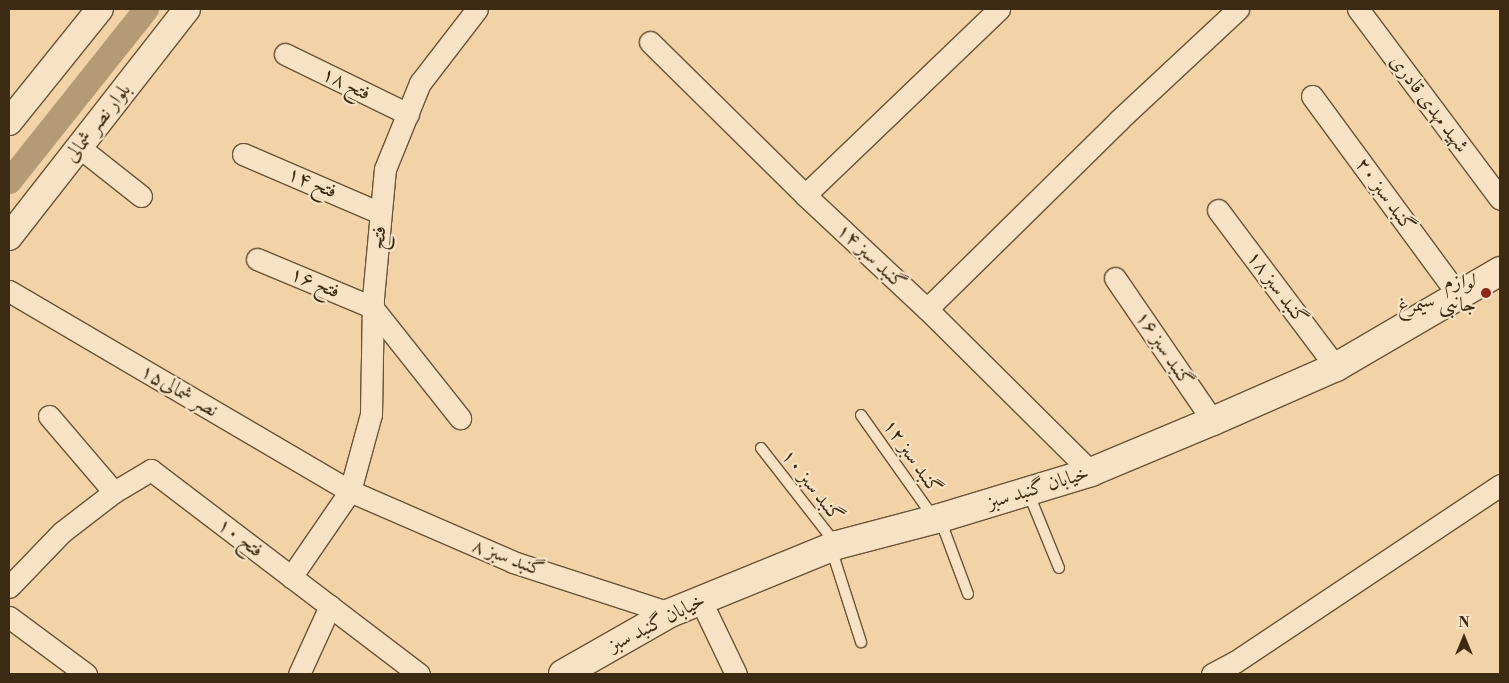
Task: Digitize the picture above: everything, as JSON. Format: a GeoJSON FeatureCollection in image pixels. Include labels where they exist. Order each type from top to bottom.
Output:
{"type":"FeatureCollection","features":[{"type":"Feature","properties":{"kind":"main road","name":"خیابان گنبد سبز"},"geometry":{"type":"LineString","coordinates":[[566,673],[670,613],[700,599],[834,546],[937,518],[1091,472],[1213,421],[1336,367],[1500,271]]}},
{"type":"Feature","properties":{"kind":"street"},"geometry":{"type":"LineString","coordinates":[[11,114],[100,9]]}},
{"type":"Feature","properties":{"kind":"street","name":"بلوار نصر شمالی"},"geometry":{"type":"LineString","coordinates":[[9,237],[187,9]]}},
{"type":"Feature","properties":{"kind":"street","name":"فتح"},"geometry":{"type":"LineString","coordinates":[[291,577],[350,491],[371,414],[372,307],[385,169],[420,83],[477,9]]}},
{"type":"Feature","properties":{"kind":"street"},"geometry":{"type":"LineString","coordinates":[[805,195],[999,9]]}},
{"type":"Feature","properties":{"kind":"street"},"geometry":{"type":"LineString","coordinates":[[927,309],[1119,120],[1238,9]]}},
{"type":"Feature","properties":{"kind":"street","name":"شهید مهدی قادری"},"geometry":{"type":"LineString","coordinates":[[1358,9],[1500,199]]}},
{"type":"Feature","properties":{"kind":"street","name":"گنبد سبز ۱۴"},"geometry":{"type":"LineString","coordinates":[[650,42],[805,195],[927,309],[1091,472]]}},
{"type":"Feature","properties":{"kind":"street","name":"فتح ۱۸"},"geometry":{"type":"LineString","coordinates":[[286,54],[408,114]]}},
{"type":"Feature","properties":{"kind":"street","name":"گنبد سبز ۲۰"},"geometry":{"type":"LineString","coordinates":[[1312,96],[1458,295]]}},
{"type":"Feature","properties":{"kind":"street"},"geometry":{"type":"LineString","coordinates":[[79,148],[141,196]]}},
{"type":"Feature","properties":{"kind":"street","name":"فتح ۱۴"},"geometry":{"type":"LineString","coordinates":[[243,154],[380,213]]}},
{"type":"Feature","properties":{"kind":"street","name":"گنبد سبز ۱۸"},"geometry":{"type":"LineString","coordinates":[[1218,210],[1336,367]]}},
{"type":"Feature","properties":{"kind":"street","name":"فتح ۱۶"},"geometry":{"type":"LineString","coordinates":[[257,259],[372,307]]}},
{"type":"Feature","properties":{"kind":"street","name":"گنبد سبز ۱۶"},"geometry":{"type":"LineString","coordinates":[[1115,278],[1213,421]]}},
{"type":"Feature","properties":{"kind":"street","name":"نصر شمالی۱۵"},"geometry":{"type":"LineString","coordinates":[[9,291],[350,491]]}},
{"type":"Feature","properties":{"kind":"street"},"geometry":{"type":"LineString","coordinates":[[372,307],[460,418]]}},
{"type":"Feature","properties":{"kind":"street"},"geometry":{"type":"LineString","coordinates":[[9,587],[62,532],[114,492],[49,416]]}},
{"type":"Feature","properties":{"kind":"street","name":"فتح ۱۰"},"geometry":{"type":"LineString","coordinates":[[114,492],[151,470],[419,674]]}},
{"type":"Feature","properties":{"kind":"street"},"geometry":{"type":"LineString","coordinates":[[1212,674],[1235,662],[1500,485]]}},
{"type":"Feature","properties":{"kind":"street","name":"گنبد سبز ۸"},"geometry":{"type":"LineString","coordinates":[[350,491],[513,562],[670,613]]}},
{"type":"Feature","properties":{"kind":"street"},"geometry":{"type":"LineString","coordinates":[[700,599],[736,674]]}},
{"type":"Feature","properties":{"kind":"street"},"geometry":{"type":"LineString","coordinates":[[299,674],[330,606]]}},
{"type":"Feature","properties":{"kind":"street"},"geometry":{"type":"LineString","coordinates":[[9,617],[86,674]]}},
{"type":"Feature","properties":{"kind":"lane","name":"گنبد سبز ۱۲"},"geometry":{"type":"LineString","coordinates":[[861,415],[937,518],[968,594]]}},
{"type":"Feature","properties":{"kind":"lane","name":"گنبد سبز ۱۰"},"geometry":{"type":"LineString","coordinates":[[761,448],[834,546]]}},
{"type":"Feature","properties":{"kind":"lane"},"geometry":{"type":"LineString","coordinates":[[1027,491],[1059,568]]}},
{"type":"Feature","properties":{"kind":"lane"},"geometry":{"type":"LineString","coordinates":[[834,546],[861,642]]}},
{"type":"Feature","properties":{"kind":"waterway"},"geometry":{"type":"LineString","coordinates":[[9,181],[146,9]]}},
{"type":"Feature","properties":{"kind":"place","name":"لوازم جانبی سیمرغ"},"geometry":{"type":"Point","coordinates":[1486,293]}}]}
